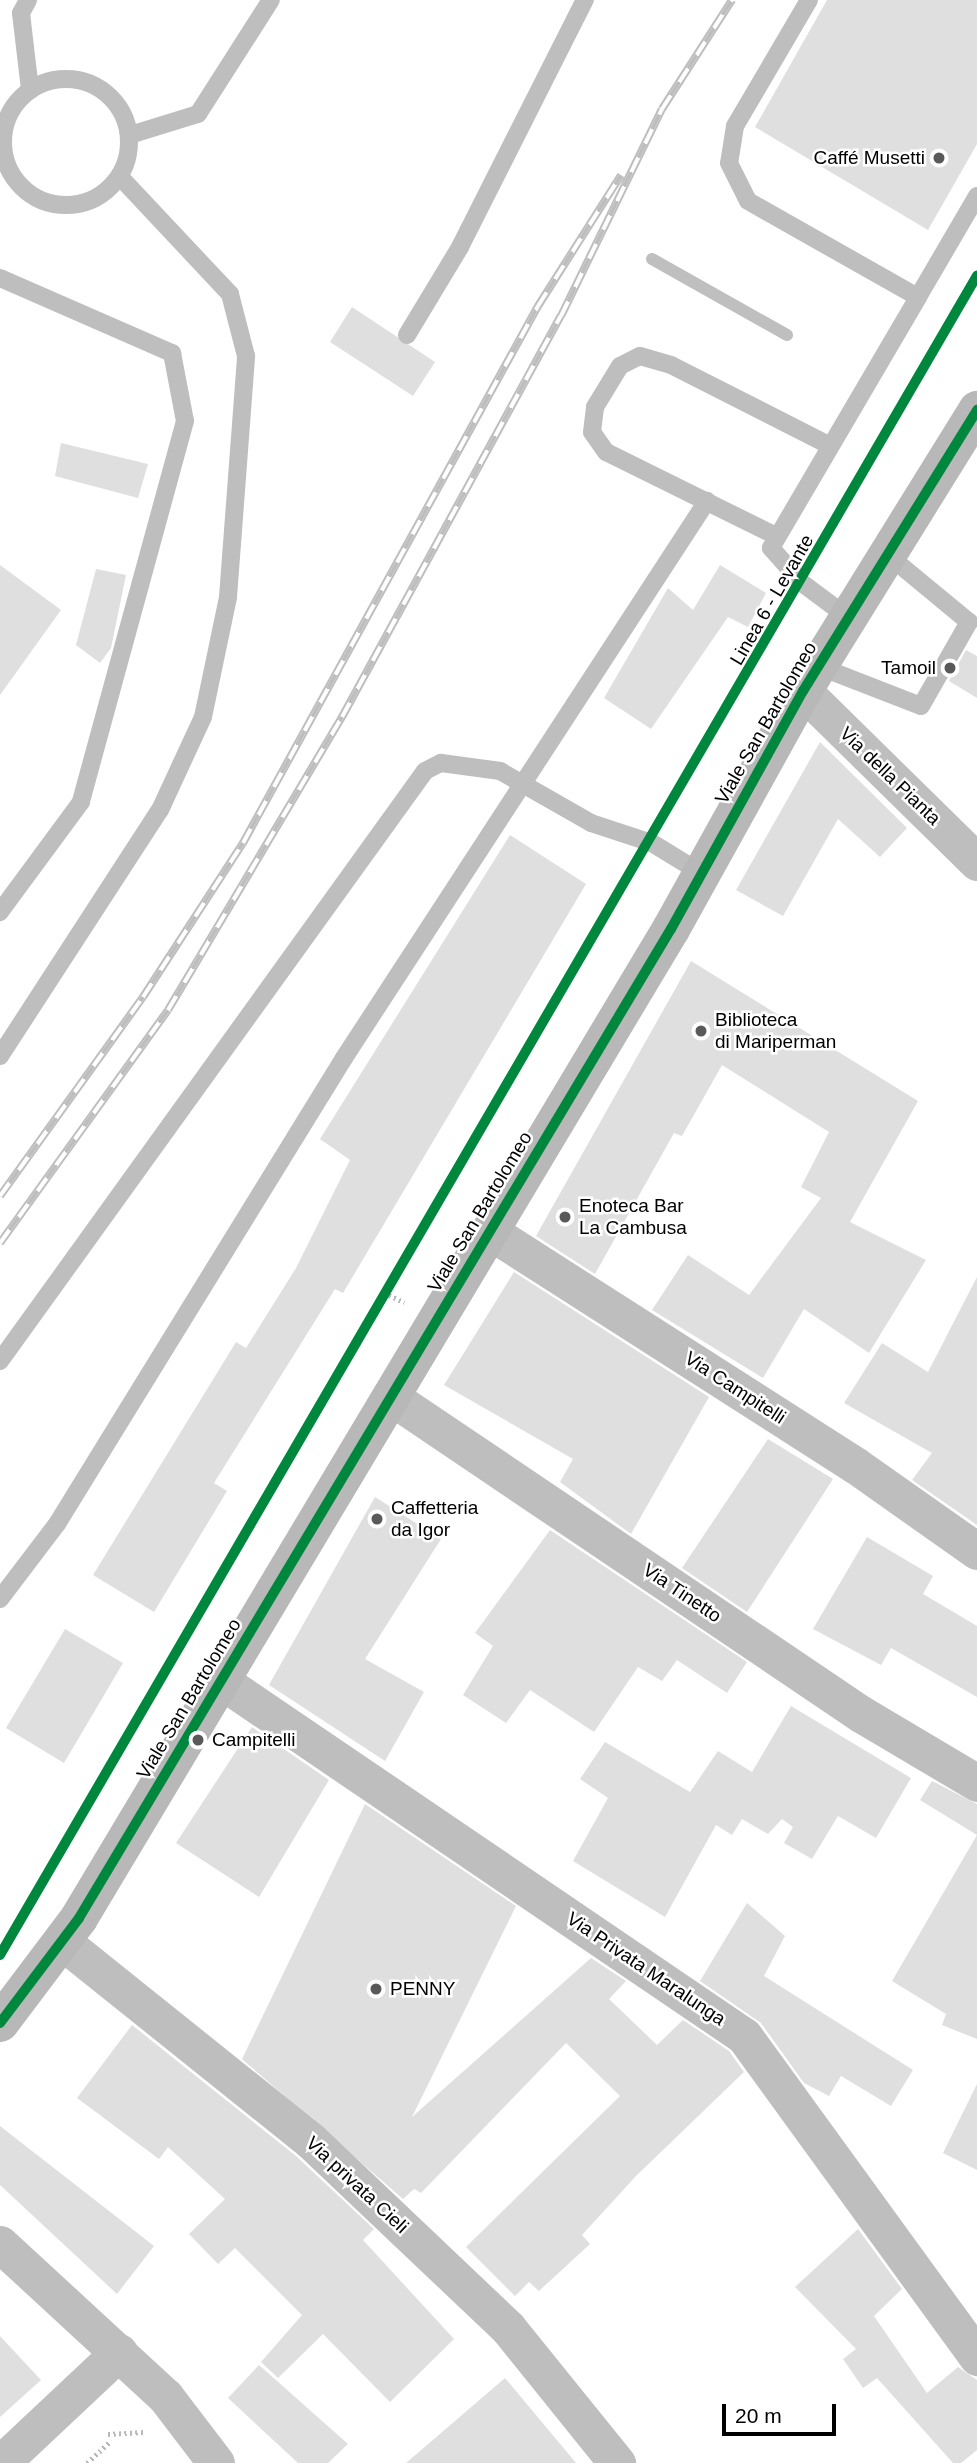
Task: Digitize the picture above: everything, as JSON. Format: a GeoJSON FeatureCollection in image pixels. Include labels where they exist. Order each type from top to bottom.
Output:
{"type":"FeatureCollection","features":[{"type":"Feature","properties":{"kind":"main road","name":"Viale San Bartolomeo"},"geometry":{"type":"LineString","coordinates":[[0,2023],[64,1943],[701,873],[810,678],[977,410]]}},
{"type":"Feature","properties":{"kind":"street","name":"Via della Pianta"},"geometry":{"type":"LineString","coordinates":[[810,678],[977,862]]}},
{"type":"Feature","properties":{"kind":"street","name":"Via Campitelli"},"geometry":{"type":"LineString","coordinates":[[489,1231],[855,1465],[977,1551]]}},
{"type":"Feature","properties":{"kind":"street","name":"Via Tinetto"},"geometry":{"type":"LineString","coordinates":[[391,1397],[861,1714],[977,1783]]}},
{"type":"Feature","properties":{"kind":"street","name":"Via Privata Maralunga"},"geometry":{"type":"LineString","coordinates":[[220,1680],[744,2036],[977,2357]]}},
{"type":"Feature","properties":{"kind":"street","name":"Via privata Cieli"},"geometry":{"type":"LineString","coordinates":[[64,1943],[310,2140],[508,2328],[617,2463]]}},
{"type":"Feature","properties":{"kind":"street"},"geometry":{"type":"LineString","coordinates":[[0,2244],[165,2396],[216,2463]]}},
{"type":"Feature","properties":{"kind":"street"},"geometry":{"type":"LineString","coordinates":[[1,2463],[119,2352]]}},
{"type":"Feature","properties":{"kind":"lane"},"geometry":{"type":"LineString","coordinates":[[28,0],[21,13],[30,90]]}},
{"type":"Feature","properties":{"kind":"lane"},"geometry":{"type":"LineString","coordinates":[[130,135],[198,114],[271,0]]}},
{"type":"Feature","properties":{"kind":"lane"},"geometry":{"type":"LineString","coordinates":[[407,335],[460,247],[585,0]]}},
{"type":"Feature","properties":{"kind":"lane"},"geometry":{"type":"LineString","coordinates":[[809,0],[735,126],[729,163],[735,186],[748,201],[918,297]]}},
{"type":"Feature","properties":{"kind":"lane"},"geometry":{"type":"LineString","coordinates":[[50,80],[93,84],[111,97],[130,135],[120,177],[85,204],[55,205],[28,193],[5,161],[2,141],[6,121],[30,90],[50,80]]}},
{"type":"Feature","properties":{"kind":"lane"},"geometry":{"type":"LineString","coordinates":[[0,1056],[160,810],[203,717],[229,597],[246,356],[230,294],[120,177]]}},
{"type":"Feature","properties":{"kind":"lane"},"geometry":{"type":"LineString","coordinates":[[849,618],[775,558],[774,535],[977,196]]}},
{"type":"Feature","properties":{"kind":"lane"},"geometry":{"type":"LineString","coordinates":[[0,278],[172,353],[186,421],[81,802],[0,912]]}},
{"type":"Feature","properties":{"kind":"lane"},"geometry":{"type":"LineString","coordinates":[[774,535],[606,452],[592,432],[595,407],[620,366],[640,356],[671,365],[827,444]]}},
{"type":"Feature","properties":{"kind":"lane"},"geometry":{"type":"LineString","coordinates":[[0,1599],[57,1524],[227,1243],[707,501]]}},
{"type":"Feature","properties":{"kind":"lane"},"geometry":{"type":"LineString","coordinates":[[810,678],[921,706],[970,622],[888,555]]}},
{"type":"Feature","properties":{"kind":"lane"},"geometry":{"type":"LineString","coordinates":[[0,1362],[425,771],[441,763],[461,763],[500,771],[701,873]]}},
{"type":"Feature","properties":{"kind":"path"},"geometry":{"type":"LineString","coordinates":[[383,1307],[396,1283]]}},
{"type":"Feature","properties":{"kind":"path"},"geometry":{"type":"LineString","coordinates":[[88,2463],[111,2441]]}},
{"type":"Feature","properties":{"kind":"building"},"geometry":{"type":"Polygon","coordinates":[[[827,0],[977,0],[977,144],[928,230],[755,127],[827,0]]]}},
{"type":"Feature","properties":{"kind":"building"},"geometry":{"type":"Polygon","coordinates":[[[352,307],[435,362],[413,396],[330,342],[352,307]]]}},
{"type":"Feature","properties":{"kind":"building"},"geometry":{"type":"Polygon","coordinates":[[[61,443],[148,464],[138,498],[55,476],[61,443]]]}},
{"type":"Feature","properties":{"kind":"building"},"geometry":{"type":"Polygon","coordinates":[[[0,565],[61,610],[0,695],[0,565]]]}},
{"type":"Feature","properties":{"kind":"building"},"geometry":{"type":"Polygon","coordinates":[[[720,565],[766,593],[748,627],[728,617],[651,729],[604,698],[668,588],[693,610],[720,565]]]}},
{"type":"Feature","properties":{"kind":"building"},"geometry":{"type":"Polygon","coordinates":[[[96,569],[126,575],[111,648],[100,663],[76,645],[96,569]]]}},
{"type":"Feature","properties":{"kind":"building"},"geometry":{"type":"Polygon","coordinates":[[[966,650],[977,656],[977,698],[949,681],[966,650]]]}},
{"type":"Feature","properties":{"kind":"building"},"geometry":{"type":"Polygon","coordinates":[[[820,742],[907,828],[880,857],[838,819],[783,916],[736,890],[820,742]]]}},
{"type":"Feature","properties":{"kind":"building"},"geometry":{"type":"Polygon","coordinates":[[[510,835],[586,884],[343,1293],[335,1289],[214,1483],[227,1491],[154,1612],[93,1575],[236,1342],[246,1348],[296,1268],[350,1160],[320,1139],[510,835]]]}},
{"type":"Feature","properties":{"kind":"building"},"geometry":{"type":"Polygon","coordinates":[[[691,961],[918,1101],[850,1222],[926,1260],[869,1353],[804,1309],[763,1378],[652,1310],[688,1255],[749,1295],[821,1198],[801,1187],[829,1132],[722,1065],[682,1136],[674,1133],[595,1274],[536,1236],[691,961]]]}},
{"type":"Feature","properties":{"kind":"building"},"geometry":{"type":"Polygon","coordinates":[[[514,1272],[709,1397],[631,1534],[560,1482],[573,1459],[444,1385],[514,1272]]]}},
{"type":"Feature","properties":{"kind":"building"},"geometry":{"type":"Polygon","coordinates":[[[977,1277],[977,1525],[912,1480],[932,1453],[844,1403],[882,1343],[928,1372],[977,1277]]]}},
{"type":"Feature","properties":{"kind":"building"},"geometry":{"type":"Polygon","coordinates":[[[768,1439],[833,1479],[747,1612],[682,1568],[768,1439]]]}},
{"type":"Feature","properties":{"kind":"building"},"geometry":{"type":"Polygon","coordinates":[[[375,1497],[441,1539],[365,1659],[424,1692],[385,1761],[269,1685],[375,1497]]]}},
{"type":"Feature","properties":{"kind":"building"},"geometry":{"type":"Polygon","coordinates":[[[550,1530],[747,1662],[727,1693],[677,1660],[662,1681],[638,1667],[594,1732],[530,1690],[506,1723],[463,1695],[493,1646],[475,1633],[550,1530]]]}},
{"type":"Feature","properties":{"kind":"building"},"geometry":{"type":"Polygon","coordinates":[[[867,1537],[933,1576],[923,1594],[977,1626],[977,1697],[891,1648],[881,1665],[813,1629],[867,1537]]]}},
{"type":"Feature","properties":{"kind":"building"},"geometry":{"type":"Polygon","coordinates":[[[65,1629],[123,1663],[64,1763],[6,1728],[65,1629]]]}},
{"type":"Feature","properties":{"kind":"building"},"geometry":{"type":"Polygon","coordinates":[[[791,1706],[911,1778],[876,1838],[838,1816],[812,1859],[784,1843],[793,1827],[782,1819],[768,1834],[742,1819],[732,1835],[716,1825],[665,1917],[573,1861],[608,1798],[580,1779],[605,1742],[690,1792],[718,1751],[752,1772],[791,1706]]]}},
{"type":"Feature","properties":{"kind":"building"},"geometry":{"type":"Polygon","coordinates":[[[252,1727],[329,1780],[259,1897],[176,1843],[252,1727]]]}},
{"type":"Feature","properties":{"kind":"building"},"geometry":{"type":"Polygon","coordinates":[[[932,1781],[977,1804],[977,1835],[920,1800],[932,1781]]]}},
{"type":"Feature","properties":{"kind":"building"},"geometry":{"type":"Polygon","coordinates":[[[365,1804],[516,1906],[412,2117],[591,1958],[626,1981],[609,1999],[657,2045],[683,2020],[729,2051],[744,2072],[636,2176],[582,2235],[590,2244],[539,2291],[529,2282],[515,2296],[466,2247],[620,2096],[566,2043],[421,2193],[414,2189],[403,2199],[242,2059],[365,1804]]]}},
{"type":"Feature","properties":{"kind":"building"},"geometry":{"type":"Polygon","coordinates":[[[977,1835],[977,2039],[942,2025],[946,2014],[892,1981],[977,1835]]]}},
{"type":"Feature","properties":{"kind":"building"},"geometry":{"type":"Polygon","coordinates":[[[747,1903],[785,1936],[764,1976],[913,2070],[891,2106],[841,2076],[829,2096],[804,2083],[761,2023],[700,1981],[747,1903]]]}},
{"type":"Feature","properties":{"kind":"building"},"geometry":{"type":"Polygon","coordinates":[[[132,2025],[296,2156],[374,2229],[363,2240],[454,2339],[390,2402],[323,2334],[278,2378],[261,2362],[302,2315],[235,2248],[218,2264],[189,2234],[225,2199],[168,2147],[159,2159],[77,2098],[132,2025]]]}},
{"type":"Feature","properties":{"kind":"building"},"geometry":{"type":"Polygon","coordinates":[[[977,2084],[977,2170],[943,2153],[977,2084]]]}},
{"type":"Feature","properties":{"kind":"building"},"geometry":{"type":"Polygon","coordinates":[[[0,2126],[154,2246],[117,2294],[0,2185],[0,2126]]]}},
{"type":"Feature","properties":{"kind":"building"},"geometry":{"type":"Polygon","coordinates":[[[858,2229],[902,2289],[874,2316],[927,2393],[958,2367],[977,2380],[977,2450],[961,2463],[953,2463],[877,2378],[863,2388],[843,2359],[856,2349],[795,2287],[858,2229]]]}},
{"type":"Feature","properties":{"kind":"building"},"geometry":{"type":"Polygon","coordinates":[[[0,2336],[41,2380],[0,2417],[0,2336]]]}},
{"type":"Feature","properties":{"kind":"building"},"geometry":{"type":"Polygon","coordinates":[[[259,2365],[348,2444],[328,2463],[298,2463],[228,2398],[259,2365]]]}},
{"type":"Feature","properties":{"kind":"building"},"geometry":{"type":"Polygon","coordinates":[[[505,2378],[576,2463],[406,2463],[448,2427],[505,2378]]]}},
{"type":"Feature","properties":{"kind":"waterway"},"geometry":{"type":"LineString","coordinates":[[652,259],[787,335]]}},
{"type":"Feature","properties":{"kind":"railway"},"geometry":{"type":"LineString","coordinates":[[0,1243],[168,1010],[342,717],[561,316],[662,109],[732,0]]}},
{"type":"Feature","properties":{"kind":"railway"},"geometry":{"type":"LineString","coordinates":[[0,1196],[143,997],[243,843],[538,306],[621,175]]}},
{"type":"Feature","properties":{"kind":"cycle path","name":"Linea 6 - Levante"},"geometry":{"type":"LineString","coordinates":[[0,1955],[977,276]]}},
{"type":"Feature","properties":{"kind":"cycle path"},"geometry":{"type":"LineString","coordinates":[[0,2023],[79,1918],[671,929],[803,691],[977,410]]}},
{"type":"Feature","properties":{"kind":"place","name":"Caffé Musetti"},"geometry":{"type":"Point","coordinates":[939,158]}},
{"type":"Feature","properties":{"kind":"place","name":"Tamoil"},"geometry":{"type":"Point","coordinates":[950,668]}},
{"type":"Feature","properties":{"kind":"place","name":"Biblioteca di Mariperman"},"geometry":{"type":"Point","coordinates":[701,1031]}},
{"type":"Feature","properties":{"kind":"place","name":"Enoteca Bar La Cambusa"},"geometry":{"type":"Point","coordinates":[565,1217]}},
{"type":"Feature","properties":{"kind":"place","name":"Caffetteria da Igor"},"geometry":{"type":"Point","coordinates":[377,1519]}},
{"type":"Feature","properties":{"kind":"place","name":"Campitelli"},"geometry":{"type":"Point","coordinates":[198,1740]}},
{"type":"Feature","properties":{"kind":"place","name":"PENNY"},"geometry":{"type":"Point","coordinates":[376,1989]}}]}
